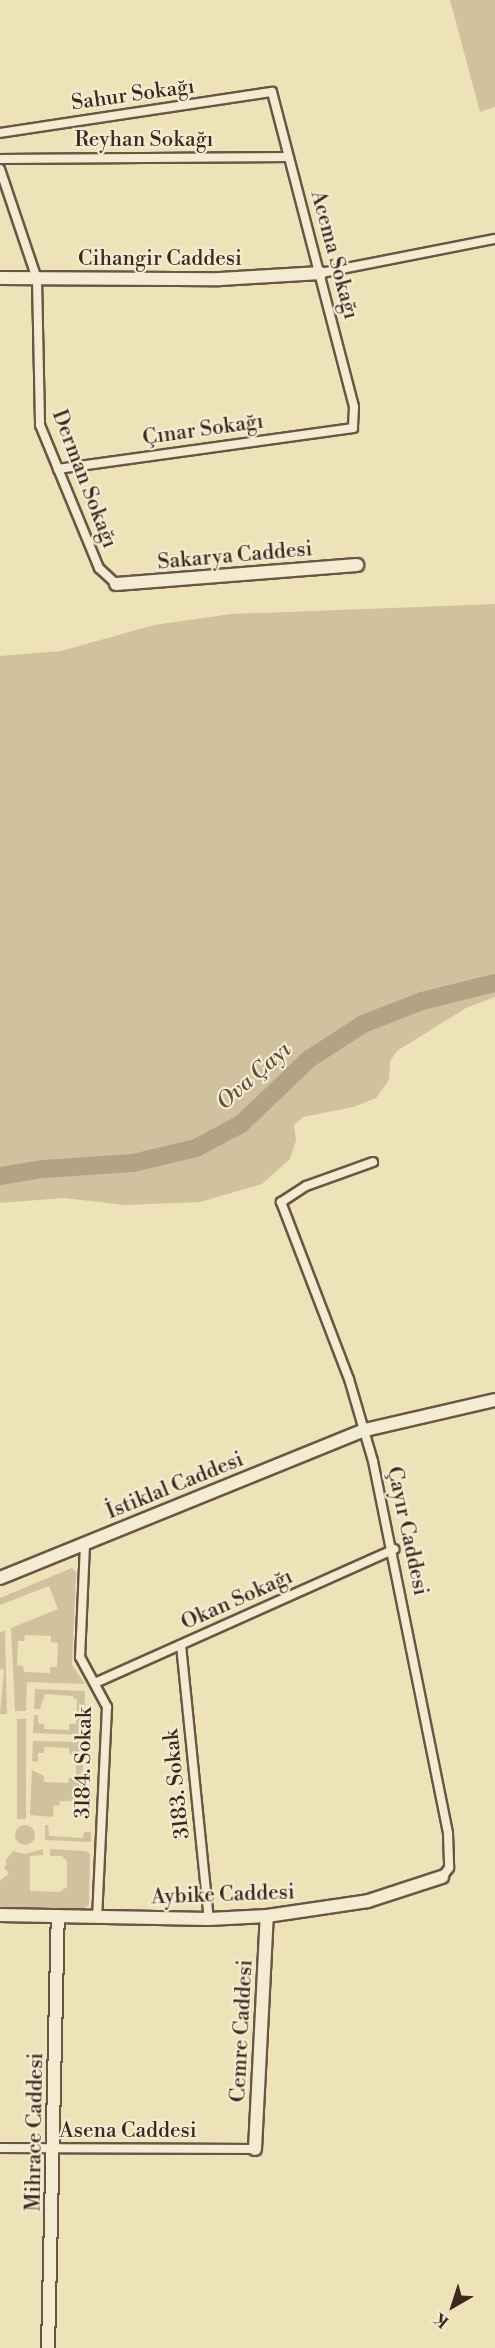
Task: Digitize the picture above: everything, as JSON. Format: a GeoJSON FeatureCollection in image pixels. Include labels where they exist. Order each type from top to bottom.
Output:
{"type":"FeatureCollection","features":[{"type":"Feature","properties":{"kind":"street","name":"Sahur Sokağı"},"geometry":{"type":"LineString","coordinates":[[0,133],[272,93]]}},
{"type":"Feature","properties":{"kind":"street","name":"Acema Sokağı"},"geometry":{"type":"LineString","coordinates":[[272,93],[321,273],[354,407],[353,428]]}},
{"type":"Feature","properties":{"kind":"street","name":"Reyhan Sokağı"},"geometry":{"type":"LineString","coordinates":[[0,159],[288,157]]}},
{"type":"Feature","properties":{"kind":"street","name":"Derman Sokağı"},"geometry":{"type":"LineString","coordinates":[[0,170],[37,279],[37,410],[58,469],[99,568],[116,584]]}},
{"type":"Feature","properties":{"kind":"street"},"geometry":{"type":"LineString","coordinates":[[321,273],[495,239]]}},
{"type":"Feature","properties":{"kind":"street","name":"Cihangir Caddesi"},"geometry":{"type":"LineString","coordinates":[[0,278],[238,279],[321,273]]}},
{"type":"Feature","properties":{"kind":"street","name":"Çınar Sokağı"},"geometry":{"type":"LineString","coordinates":[[58,469],[353,428]]}},
{"type":"Feature","properties":{"kind":"street","name":"Sakarya Caddesi"},"geometry":{"type":"LineString","coordinates":[[116,584],[357,565]]}},
{"type":"Feature","properties":{"kind":"street","name":"Çayır Caddesi"},"geometry":{"type":"LineString","coordinates":[[374,1162],[306,1186],[281,1202],[365,1430],[394,1549],[448,1834],[449,1868],[442,1877]]}},
{"type":"Feature","properties":{"kind":"street","name":"İstiklal Caddesi"},"geometry":{"type":"LineString","coordinates":[[0,1578],[365,1430],[495,1400]]}},
{"type":"Feature","properties":{"kind":"street","name":"3184. Sokak"},"geometry":{"type":"LineString","coordinates":[[86,1544],[80,1658],[106,1707],[97,1917]]}},
{"type":"Feature","properties":{"kind":"street","name":"Okan Sokağı"},"geometry":{"type":"LineString","coordinates":[[95,1683],[394,1549]]}},
{"type":"Feature","properties":{"kind":"street","name":"3183. Sokak"},"geometry":{"type":"LineString","coordinates":[[181,1645],[209,1919]]}},
{"type":"Feature","properties":{"kind":"street","name":"Aybike Caddesi"},"geometry":{"type":"LineString","coordinates":[[0,1915],[209,1919],[267,1916],[368,1902],[442,1877]]}},
{"type":"Feature","properties":{"kind":"street","name":"Mihrace Caddesi"},"geometry":{"type":"LineString","coordinates":[[48,2348],[55,2149],[58,1916]]}},
{"type":"Feature","properties":{"kind":"street","name":"Cemre Caddesi"},"geometry":{"type":"LineString","coordinates":[[255,2149],[267,1916]]}},
{"type":"Feature","properties":{"kind":"street","name":"Asena Caddesi"},"geometry":{"type":"LineString","coordinates":[[0,2148],[255,2149]]}},
{"type":"Feature","properties":{"kind":"shaded area"},"geometry":{"type":"Polygon","coordinates":[[[450,0],[495,0],[495,107],[480,112],[450,0]]]}},
{"type":"Feature","properties":{"kind":"shaded area"},"geometry":{"type":"Polygon","coordinates":[[[495,604],[495,997],[466,1008],[397,1051],[390,1061],[389,1080],[376,1098],[353,1107],[303,1117],[294,1125],[296,1140],[290,1159],[262,1184],[200,1202],[125,1205],[64,1198],[0,1203],[0,656],[61,651],[154,625],[231,614],[495,604]]]}},
{"type":"Feature","properties":{"kind":"shaded area"},"geometry":{"type":"Polygon","coordinates":[[[72,1568],[76,1572],[72,1665],[85,1684],[27,1682],[26,1711],[15,1711],[11,1628],[58,1609],[49,1586],[0,1605],[0,1598],[72,1568]],[[25,1635],[24,1641],[18,1641],[17,1665],[23,1666],[24,1672],[50,1673],[50,1667],[57,1667],[58,1643],[51,1642],[51,1636],[25,1635]]]}},
{"type":"Feature","properties":{"kind":"shaded area"},"geometry":{"type":"Polygon","coordinates":[[[5,1631],[7,1714],[0,1714],[4,1670],[0,1669],[0,1632],[5,1631]]]}},
{"type":"Feature","properties":{"kind":"shaded area"},"geometry":{"type":"Polygon","coordinates":[[[35,1689],[85,1691],[84,1735],[33,1733],[34,1715],[38,1715],[38,1723],[44,1724],[44,1729],[69,1730],[69,1724],[76,1724],[77,1700],[72,1696],[45,1694],[40,1709],[34,1709],[35,1689]]]}},
{"type":"Feature","properties":{"kind":"shaded area"},"geometry":{"type":"Polygon","coordinates":[[[17,1719],[26,1719],[26,1819],[17,1819],[17,1719]]]}},
{"type":"Feature","properties":{"kind":"shaded area"},"geometry":{"type":"Polygon","coordinates":[[[33,1741],[84,1742],[82,1791],[92,1791],[92,1802],[60,1801],[59,1806],[54,1805],[53,1817],[30,1815],[32,1770],[44,1776],[44,1782],[68,1783],[69,1778],[76,1778],[76,1755],[69,1754],[69,1748],[44,1747],[44,1753],[38,1753],[38,1762],[32,1761],[33,1741]]]}},
{"type":"Feature","properties":{"kind":"shaded area"},"geometry":{"type":"Polygon","coordinates":[[[25,1825],[32,1828],[35,1835],[32,1842],[25,1845],[18,1842],[15,1835],[18,1828],[25,1825]]]}},
{"type":"Feature","properties":{"kind":"shaded area"},"geometry":{"type":"Polygon","coordinates":[[[45,1825],[48,1825],[49,1836],[83,1838],[84,1832],[91,1832],[91,1842],[45,1840],[45,1825]]]}},
{"type":"Feature","properties":{"kind":"shaded area"},"geometry":{"type":"Polygon","coordinates":[[[43,1849],[43,1855],[30,1856],[30,1891],[59,1892],[67,1887],[67,1861],[62,1856],[50,1856],[50,1849],[86,1851],[90,1854],[89,1904],[84,1909],[0,1909],[0,1881],[9,1873],[4,1868],[7,1864],[5,1861],[13,1851],[25,1854],[43,1849]]]}},
{"type":"Feature","properties":{"kind":"waterway","name":"Ova Çayı"},"geometry":{"type":"LineString","coordinates":[[0,1176],[43,1169],[133,1163],[196,1148],[241,1124],[309,1059],[363,1024],[422,1001],[495,983]]}}]}
